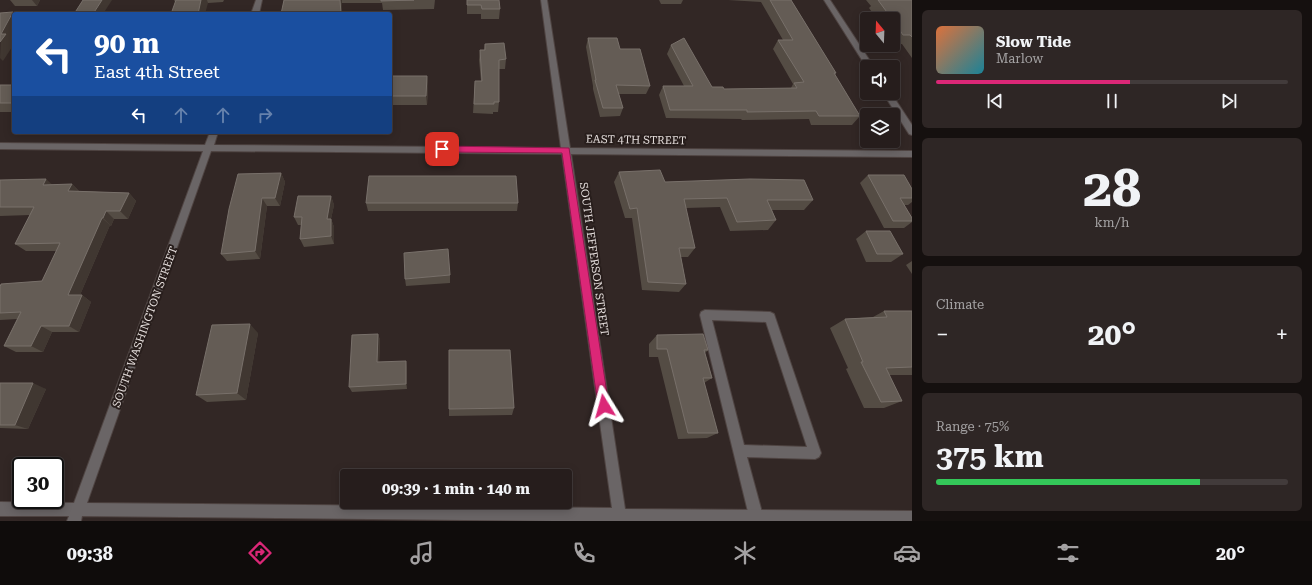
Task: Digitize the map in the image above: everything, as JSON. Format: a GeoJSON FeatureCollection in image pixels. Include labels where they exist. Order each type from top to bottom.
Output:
{"type":"FeatureCollection","features":[{"type":"Feature","properties":{"kind":"street"},"geometry":{"type":"LineString","coordinates":[[256,12],[259,0]]}},
{"type":"Feature","properties":{"kind":"street","name":"SOUTH JEFFERSON STREET"},"geometry":{"type":"LineString","coordinates":[[544,0],[620,518]]}},
{"type":"Feature","properties":{"kind":"street"},"geometry":{"type":"LineString","coordinates":[[827,0],[866,60]]}},
{"type":"Feature","properties":{"kind":"street"},"geometry":{"type":"LineString","coordinates":[[891,100],[912,132]]}},
{"type":"Feature","properties":{"kind":"street","name":"SOUTH WASHINGTON STREET"},"geometry":{"type":"LineString","coordinates":[[76,515],[213,134]]}},
{"type":"Feature","properties":{"kind":"street","name":"EAST 4TH STREET"},"geometry":{"type":"LineString","coordinates":[[0,146],[912,154]]}},
{"type":"Feature","properties":{"kind":"street"},"geometry":{"type":"LineString","coordinates":[[740,451],[815,453],[770,317],[705,315],[756,516]]}},
{"type":"Feature","properties":{"kind":"street"},"geometry":{"type":"LineString","coordinates":[[0,509],[76,515],[620,518],[756,516],[855,519],[912,518]]}},
{"type":"Feature","properties":{"kind":"building"},"geometry":{"type":"Polygon","coordinates":[[[83,0],[102,0],[94,12],[75,12],[83,0]]]}},
{"type":"Feature","properties":{"kind":"building"},"geometry":{"type":"Polygon","coordinates":[[[176,0],[201,0],[198,12],[172,12],[176,0]]]}},
{"type":"Feature","properties":{"kind":"building"},"geometry":{"type":"Polygon","coordinates":[[[284,0],[340,0],[341,12],[281,12],[284,0]]]}},
{"type":"Feature","properties":{"kind":"building"},"geometry":{"type":"Polygon","coordinates":[[[381,0],[414,0],[381,1],[381,0]]]}},
{"type":"Feature","properties":{"kind":"building"},"geometry":{"type":"Polygon","coordinates":[[[467,0],[499,0],[500,9],[482,9],[481,5],[467,5],[467,0]]]}},
{"type":"Feature","properties":{"kind":"building"},"geometry":{"type":"Polygon","coordinates":[[[770,0],[791,0],[836,73],[834,73],[860,116],[819,116],[816,111],[747,112],[747,110],[670,110],[663,86],[693,86],[671,45],[684,38],[712,87],[723,87],[724,89],[797,88],[794,83],[804,82],[778,40],[793,40],[770,0]]]}},
{"type":"Feature","properties":{"kind":"building"},"geometry":{"type":"Polygon","coordinates":[[[878,0],[912,0],[912,37],[910,35],[903,35],[900,30],[900,12],[887,12],[878,0]]]}},
{"type":"Feature","properties":{"kind":"building"},"geometry":{"type":"Polygon","coordinates":[[[12,12],[1,34],[6,34],[0,42],[0,13],[12,12]]]}},
{"type":"Feature","properties":{"kind":"building"},"geometry":{"type":"Polygon","coordinates":[[[588,38],[617,38],[620,49],[640,49],[650,86],[616,85],[623,108],[603,108],[595,80],[588,38]]]}},
{"type":"Feature","properties":{"kind":"building"},"geometry":{"type":"Polygon","coordinates":[[[504,43],[506,59],[499,60],[499,102],[494,102],[494,104],[474,104],[475,81],[482,81],[480,50],[485,50],[485,44],[504,43]]]}},
{"type":"Feature","properties":{"kind":"building"},"geometry":{"type":"Polygon","coordinates":[[[392,76],[427,76],[426,96],[392,96],[392,76]]]}},
{"type":"Feature","properties":{"kind":"building"},"geometry":{"type":"Polygon","coordinates":[[[0,85],[12,85],[12,103],[0,103],[0,85]]]}},
{"type":"Feature","properties":{"kind":"building"},"geometry":{"type":"Polygon","coordinates":[[[660,170],[665,182],[750,179],[804,180],[813,200],[767,200],[776,220],[737,222],[727,198],[684,199],[695,248],[679,248],[686,284],[648,282],[637,208],[630,209],[619,172],[660,170]]]}},
{"type":"Feature","properties":{"kind":"building"},"geometry":{"type":"Polygon","coordinates":[[[281,173],[275,198],[262,198],[255,251],[221,254],[229,209],[238,174],[281,173]]]}},
{"type":"Feature","properties":{"kind":"building"},"geometry":{"type":"Polygon","coordinates":[[[868,175],[904,175],[912,189],[912,198],[900,198],[912,218],[912,221],[893,221],[868,175]]]}},
{"type":"Feature","properties":{"kind":"building"},"geometry":{"type":"Polygon","coordinates":[[[369,176],[516,176],[518,203],[366,203],[369,176]]]}},
{"type":"Feature","properties":{"kind":"building"},"geometry":{"type":"Polygon","coordinates":[[[46,179],[43,185],[72,184],[68,191],[129,193],[120,211],[106,211],[102,218],[68,295],[82,295],[69,326],[41,326],[31,346],[4,346],[21,312],[0,313],[1,284],[42,281],[60,243],[15,244],[34,207],[0,207],[0,180],[46,179]]]}},
{"type":"Feature","properties":{"kind":"building"},"geometry":{"type":"Polygon","coordinates":[[[298,196],[331,196],[327,219],[331,219],[331,236],[300,239],[302,217],[294,217],[298,196]]]}},
{"type":"Feature","properties":{"kind":"building"},"geometry":{"type":"Polygon","coordinates":[[[866,231],[890,231],[903,254],[877,254],[866,231]]]}},
{"type":"Feature","properties":{"kind":"building"},"geometry":{"type":"Polygon","coordinates":[[[448,249],[450,275],[405,279],[404,253],[448,249]]]}},
{"type":"Feature","properties":{"kind":"building"},"geometry":{"type":"Polygon","coordinates":[[[884,311],[912,311],[912,367],[886,368],[902,401],[881,402],[861,362],[863,362],[845,319],[887,317],[884,311]]]}},
{"type":"Feature","properties":{"kind":"building"},"geometry":{"type":"Polygon","coordinates":[[[250,324],[237,393],[196,395],[212,325],[250,324]]]}},
{"type":"Feature","properties":{"kind":"building"},"geometry":{"type":"Polygon","coordinates":[[[378,334],[377,362],[406,361],[406,384],[349,387],[352,335],[378,334]]]}},
{"type":"Feature","properties":{"kind":"building"},"geometry":{"type":"Polygon","coordinates":[[[703,334],[708,350],[704,350],[712,378],[703,378],[718,433],[688,433],[667,349],[657,349],[657,335],[703,334]]]}},
{"type":"Feature","properties":{"kind":"building"},"geometry":{"type":"Polygon","coordinates":[[[449,350],[510,350],[514,408],[449,409],[449,350]]]}},
{"type":"Feature","properties":{"kind":"building"},"geometry":{"type":"Polygon","coordinates":[[[0,383],[33,383],[15,425],[0,425],[0,383]]]}},
{"type":"Feature","properties":{"kind":"route"},"geometry":{"type":"LineString","coordinates":[[442,149],[566,150],[604,406]]}}]}
